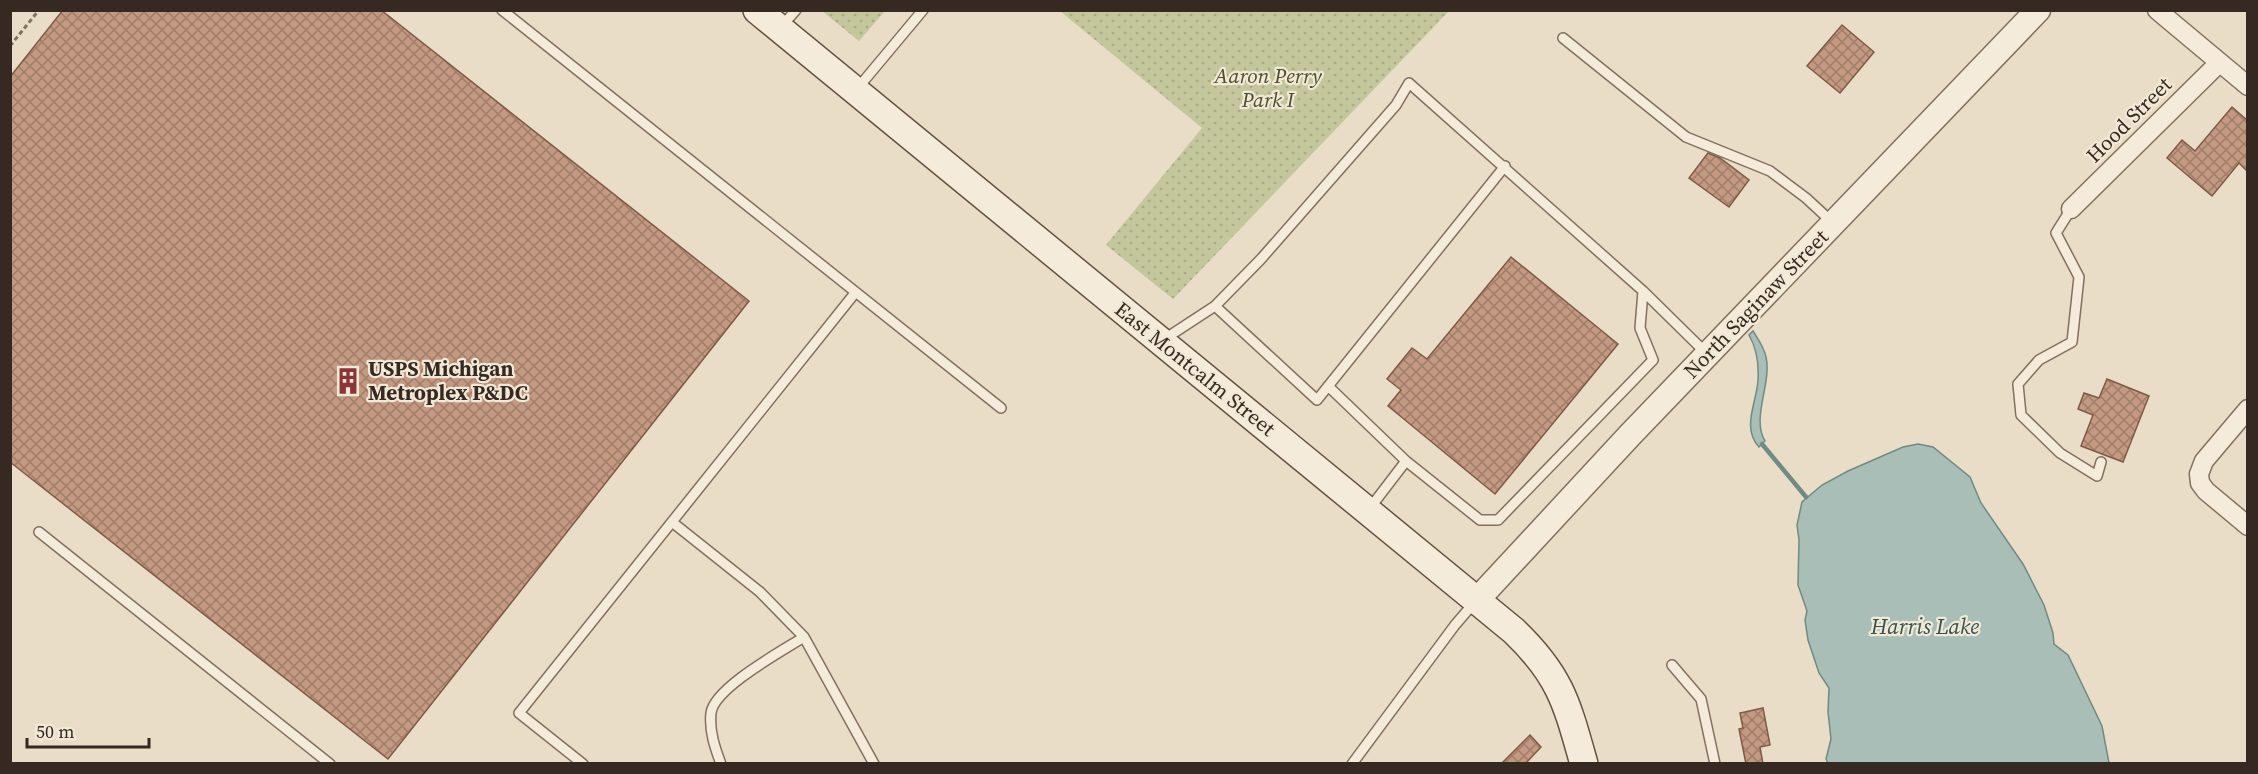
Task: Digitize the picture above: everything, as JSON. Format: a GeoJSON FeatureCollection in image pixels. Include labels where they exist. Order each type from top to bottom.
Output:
{"type":"FeatureCollection","features":[{"type":"Feature","properties":{"kind":"main road","name":"East Montcalm Street"},"geometry":{"type":"LineString","coordinates":[[758,10],[788,20],[855,91],[1525,641],[1552,674],[1565,700],[1584,764]]}},
{"type":"Feature","properties":{"kind":"street"},"geometry":{"type":"LineString","coordinates":[[2157,10],[2247,86]]}},
{"type":"Feature","properties":{"kind":"street","name":"North Saginaw Street"},"geometry":{"type":"LineString","coordinates":[[1477,600],[1592,475],[2034,12]]}},
{"type":"Feature","properties":{"kind":"street","name":"Hood Street"},"geometry":{"type":"LineString","coordinates":[[2071,209],[2219,63]]}},
{"type":"Feature","properties":{"kind":"street"},"geometry":{"type":"LineString","coordinates":[[2247,409],[2204,461],[2199,474],[2200,483],[2206,491],[2247,526]]}},
{"type":"Feature","properties":{"kind":"lane"},"geometry":{"type":"LineString","coordinates":[[502,10],[1001,408]]}},
{"type":"Feature","properties":{"kind":"lane"},"geometry":{"type":"LineString","coordinates":[[855,91],[923,10]]}},
{"type":"Feature","properties":{"kind":"lane"},"geometry":{"type":"LineString","coordinates":[[1563,38],[1686,137],[1770,171],[1806,198],[1834,224]]}},
{"type":"Feature","properties":{"kind":"lane"},"geometry":{"type":"LineString","coordinates":[[1161,341],[1215,306],[1260,259],[1388,114],[1409,83],[1643,291],[1708,354]]}},
{"type":"Feature","properties":{"kind":"lane"},"geometry":{"type":"LineString","coordinates":[[1215,306],[1317,400],[1504,166]]}},
{"type":"Feature","properties":{"kind":"lane"},"geometry":{"type":"LineString","coordinates":[[2071,209],[2056,233],[2079,277],[2072,342],[2039,360],[2018,384],[2021,415],[2060,453],[2097,476],[2100,462]]}},
{"type":"Feature","properties":{"kind":"lane"},"geometry":{"type":"LineString","coordinates":[[1328,386],[1407,461],[1480,520],[1498,520],[1653,360],[1640,328],[1643,291]]}},
{"type":"Feature","properties":{"kind":"lane"},"geometry":{"type":"LineString","coordinates":[[583,764],[519,713],[855,293]]}},
{"type":"Feature","properties":{"kind":"lane"},"geometry":{"type":"LineString","coordinates":[[1368,511],[1407,461]]}},
{"type":"Feature","properties":{"kind":"lane"},"geometry":{"type":"LineString","coordinates":[[672,522],[760,592],[804,637],[874,764]]}},
{"type":"Feature","properties":{"kind":"lane"},"geometry":{"type":"LineString","coordinates":[[39,532],[330,764]]}},
{"type":"Feature","properties":{"kind":"lane"},"geometry":{"type":"LineString","coordinates":[[1352,764],[1477,600]]}},
{"type":"Feature","properties":{"kind":"lane"},"geometry":{"type":"LineString","coordinates":[[721,764],[713,742],[711,711],[727,688],[804,637]]}},
{"type":"Feature","properties":{"kind":"lane"},"geometry":{"type":"LineString","coordinates":[[1672,665],[1701,699],[1714,764]]}},
{"type":"Feature","properties":{"kind":"path"},"geometry":{"type":"LineString","coordinates":[[10,46],[39,10]]}},
{"type":"Feature","properties":{"kind":"path"},"geometry":{"type":"LineString","coordinates":[[2223,764],[2231,764]]}},
{"type":"Feature","properties":{"kind":"green space"},"geometry":{"type":"Polygon","coordinates":[[[822,11],[885,11],[859,41],[822,11]]]}},
{"type":"Feature","properties":{"kind":"green space","name":"Aaron Perry Park I"},"geometry":{"type":"Polygon","coordinates":[[[1060,11],[1449,11],[1173,299],[1106,245],[1202,128],[1060,11]]]}},
{"type":"Feature","properties":{"kind":"water"},"geometry":{"type":"Polygon","coordinates":[[[1753,331],[1764,350],[1767,367],[1760,422],[1765,441],[1759,447],[1751,432],[1751,415],[1758,374],[1756,351],[1749,335],[1753,331]]]}},
{"type":"Feature","properties":{"kind":"water","name":"Harris Lake"},"geometry":{"type":"Polygon","coordinates":[[[1918,444],[1933,447],[1970,477],[1981,503],[2023,564],[2044,605],[2054,644],[2068,655],[2102,726],[2109,763],[1828,763],[1826,759],[1831,739],[1828,712],[1829,688],[1819,673],[1808,640],[1805,620],[1807,611],[1798,585],[1797,525],[1802,502],[1822,485],[1848,471],[1903,447],[1918,444]]]}},
{"type":"Feature","properties":{"kind":"building","name":"USPS Michigan Metroplex P&DC"},"geometry":{"type":"Polygon","coordinates":[[[63,10],[381,10],[749,301],[388,759],[10,462],[10,77],[63,10]]]}},
{"type":"Feature","properties":{"kind":"building"},"geometry":{"type":"Polygon","coordinates":[[[1842,25],[1874,52],[1840,93],[1807,66],[1842,25]]]}},
{"type":"Feature","properties":{"kind":"building"},"geometry":{"type":"Polygon","coordinates":[[[2232,107],[2247,120],[2247,171],[2239,163],[2212,196],[2167,158],[2182,140],[2195,151],[2232,107]]]}},
{"type":"Feature","properties":{"kind":"building"},"geometry":{"type":"Polygon","coordinates":[[[1708,153],[1720,158],[1749,180],[1729,207],[1689,178],[1708,153]]]}},
{"type":"Feature","properties":{"kind":"building"},"geometry":{"type":"Polygon","coordinates":[[[1511,257],[1618,344],[1495,494],[1388,406],[1401,390],[1387,379],[1412,348],[1427,359],[1511,257]]]}},
{"type":"Feature","properties":{"kind":"building"},"geometry":{"type":"Polygon","coordinates":[[[2107,379],[2149,396],[2123,462],[2081,446],[2093,415],[2078,409],[2084,393],[2099,398],[2107,379]]]}},
{"type":"Feature","properties":{"kind":"building"},"geometry":{"type":"Polygon","coordinates":[[[1763,708],[1770,745],[1760,747],[1763,764],[1746,764],[1739,729],[1743,728],[1740,713],[1763,708]]]}},
{"type":"Feature","properties":{"kind":"building"},"geometry":{"type":"Polygon","coordinates":[[[1530,735],[1541,747],[1525,764],[1501,764],[1530,735]]]}},
{"type":"Feature","properties":{"kind":"waterway"},"geometry":{"type":"LineString","coordinates":[[1762,444],[1806,497]]}},
{"type":"Feature","properties":{"kind":"place","name":"USPS Michigan Metroplex P&DC"},"geometry":{"type":"Point","coordinates":[348,381]}}]}
